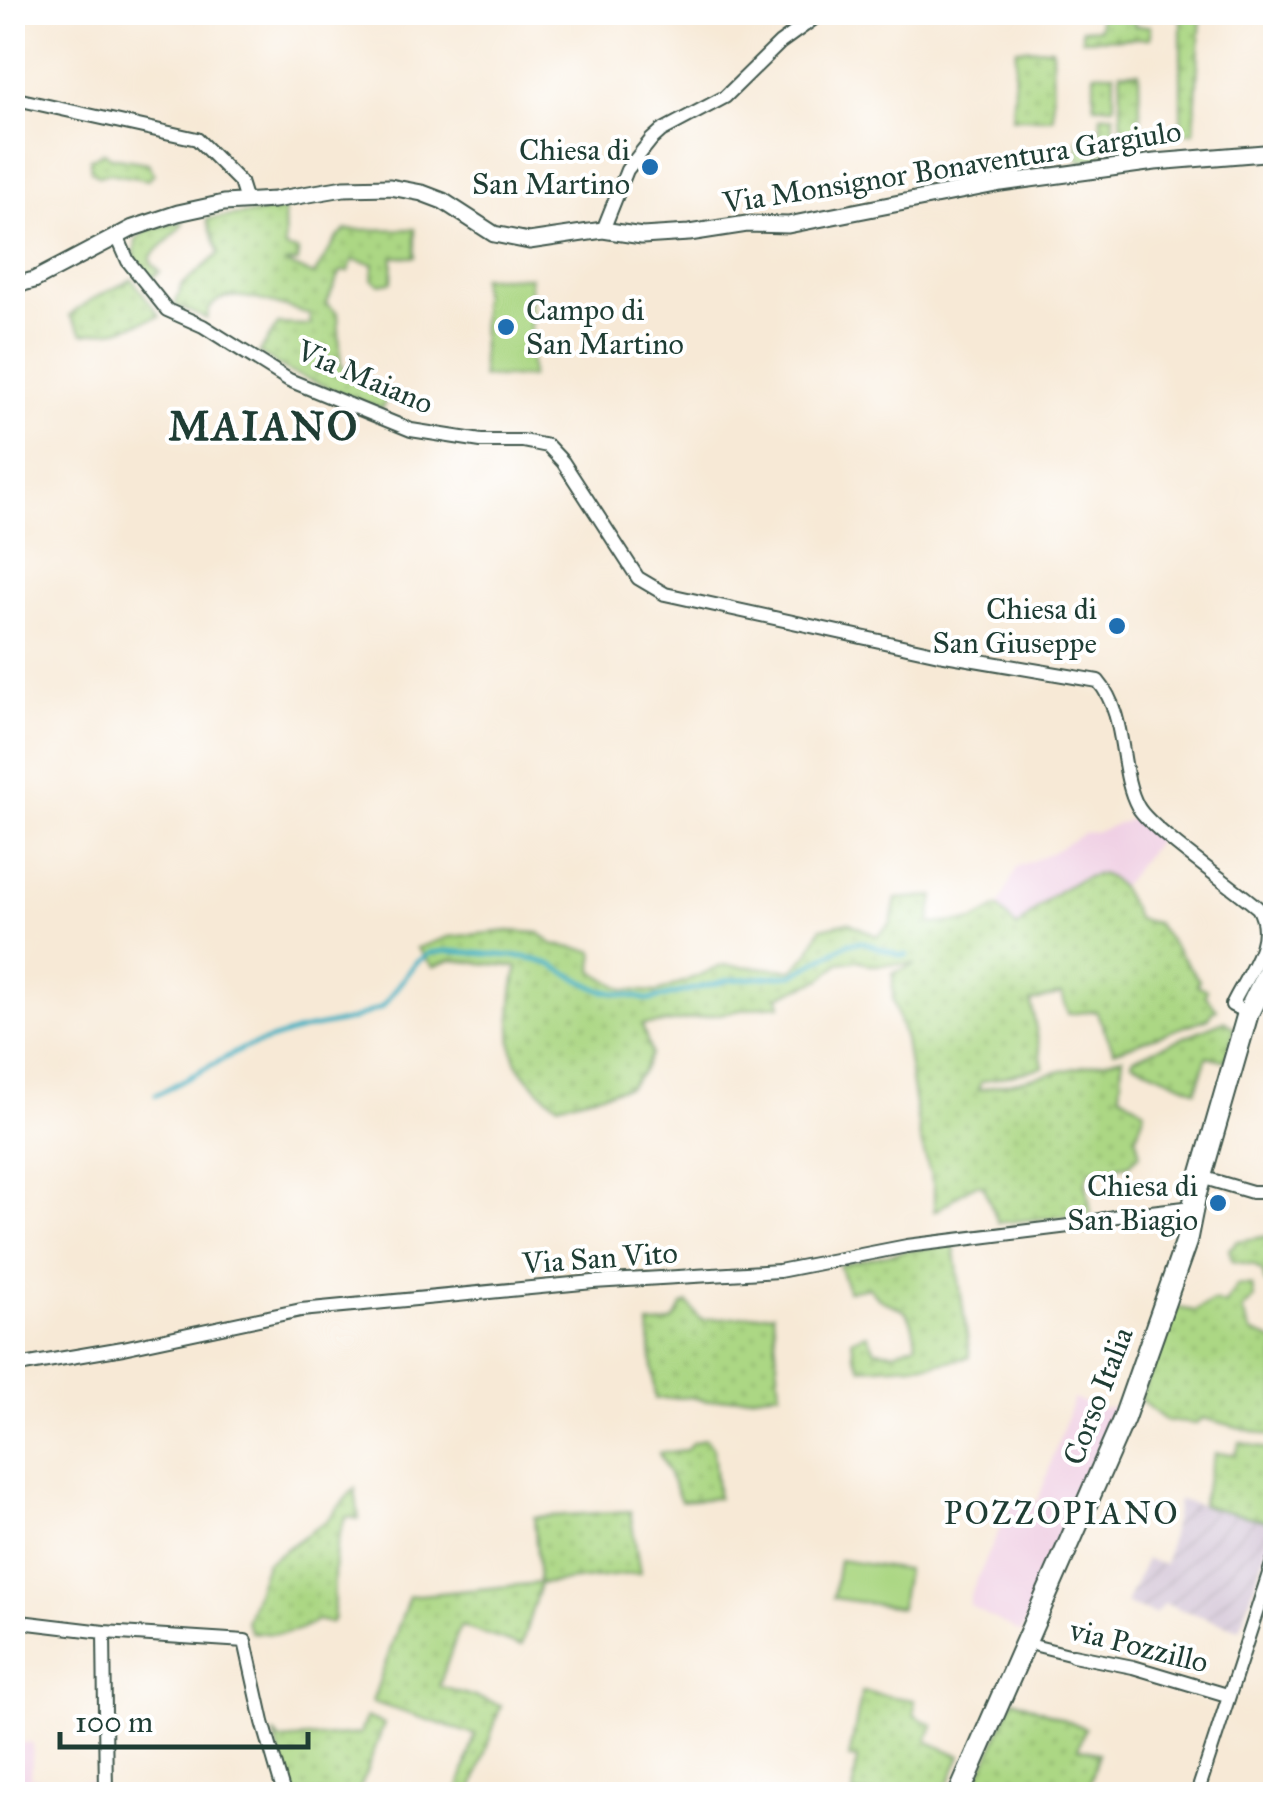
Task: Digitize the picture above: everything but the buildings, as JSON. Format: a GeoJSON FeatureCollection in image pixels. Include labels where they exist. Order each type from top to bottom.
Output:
{"type":"FeatureCollection","features":[{"type":"Feature","properties":{"kind":"main road","name":"Corso Italia"},"geometry":{"type":"LineString","coordinates":[[960,1794],[1124,1418],[1186,1242],[1200,1177],[1248,1013],[1276,956]]}},
{"type":"Feature","properties":{"kind":"street"},"geometry":{"type":"LineString","coordinates":[[603,230],[627,170],[651,140],[725,96],[780,44],[823,12]]}},
{"type":"Feature","properties":{"kind":"street"},"geometry":{"type":"LineString","coordinates":[[12,98],[197,139],[240,182],[246,200]]}},
{"type":"Feature","properties":{"kind":"street","name":"Via Monsignor Bonaventura Gargiulo"},"geometry":{"type":"LineString","coordinates":[[117,236],[199,206],[390,186],[434,197],[494,234],[514,240],[542,240],[603,230],[642,236],[748,224],[788,226],[1001,182],[1155,162],[1276,152]]}},
{"type":"Feature","properties":{"kind":"street"},"geometry":{"type":"LineString","coordinates":[[12,286],[34,280],[117,236]]}},
{"type":"Feature","properties":{"kind":"street","name":"Via Maiano"},"geometry":{"type":"LineString","coordinates":[[117,236],[128,260],[167,310],[203,326],[289,380],[420,433],[481,441],[523,441],[552,448],[638,578],[658,590],[676,598],[939,654],[1098,682],[1112,699],[1137,807],[1258,908],[1266,920],[1266,936],[1232,1005],[1248,1013]]}},
{"type":"Feature","properties":{"kind":"street"},"geometry":{"type":"LineString","coordinates":[[1200,1177],[1252,1192],[1276,1192]]}},
{"type":"Feature","properties":{"kind":"street","name":"Via San Vito"},"geometry":{"type":"LineString","coordinates":[[12,1366],[122,1348],[302,1310],[594,1282],[779,1271],[920,1244],[1193,1207]]}},
{"type":"Feature","properties":{"kind":"street"},"geometry":{"type":"LineString","coordinates":[[1196,1794],[1276,1552]]}},
{"type":"Feature","properties":{"kind":"street"},"geometry":{"type":"LineString","coordinates":[[12,1621],[104,1632],[245,1641],[284,1794]]}},
{"type":"Feature","properties":{"kind":"street"},"geometry":{"type":"LineString","coordinates":[[104,1632],[106,1794]]}},
{"type":"Feature","properties":{"kind":"street","name":"via Pozzillo"},"geometry":{"type":"LineString","coordinates":[[1038,1646],[1133,1667],[1228,1695]]}},
{"type":"Feature","properties":{"kind":"shaded area"},"geometry":{"type":"Polygon","coordinates":[[[1136,817],[1161,836],[1121,887],[1100,874],[1035,909],[1017,928],[998,908],[1017,867],[1084,833],[1136,817]]]}},
{"type":"Feature","properties":{"kind":"shaded area"},"geometry":{"type":"Polygon","coordinates":[[[1073,1399],[1101,1408],[1116,1407],[1021,1633],[970,1606],[970,1595],[1011,1505],[1038,1501],[1073,1399]]]}},
{"type":"Feature","properties":{"kind":"shaded area"},"geometry":{"type":"Polygon","coordinates":[[[1178,1500],[1275,1523],[1240,1629],[1164,1604],[1155,1614],[1126,1604],[1146,1559],[1165,1565],[1178,1500]]]}},
{"type":"Feature","properties":{"kind":"shaded area"},"geometry":{"type":"Polygon","coordinates":[[[13,1743],[33,1743],[31,1778],[93,1782],[93,1794],[13,1794],[13,1743]]]}},
{"type":"Feature","properties":{"kind":"green space"},"geometry":{"type":"Polygon","coordinates":[[[1099,13],[1134,13],[1134,26],[1150,26],[1150,38],[1082,39],[1082,29],[1099,28],[1099,13]]]}},
{"type":"Feature","properties":{"kind":"green space"},"geometry":{"type":"Polygon","coordinates":[[[1181,13],[1208,13],[1201,16],[1194,132],[1181,133],[1181,13]]]}},
{"type":"Feature","properties":{"kind":"green space"},"geometry":{"type":"Polygon","coordinates":[[[1052,48],[1053,118],[1012,118],[1016,49],[1052,48]]]}},
{"type":"Feature","properties":{"kind":"green space"},"geometry":{"type":"Polygon","coordinates":[[[1120,72],[1139,72],[1141,147],[1122,146],[1120,72]]]}},
{"type":"Feature","properties":{"kind":"green space"},"geometry":{"type":"Polygon","coordinates":[[[1094,73],[1114,73],[1114,106],[1094,106],[1094,73]]]}},
{"type":"Feature","properties":{"kind":"green space"},"geometry":{"type":"Polygon","coordinates":[[[1114,114],[1114,149],[1106,149],[1100,158],[1078,161],[1078,139],[1100,138],[1101,115],[1114,114]]]}},
{"type":"Feature","properties":{"kind":"green space"},"geometry":{"type":"Polygon","coordinates":[[[104,152],[111,157],[148,163],[154,173],[148,180],[109,173],[99,176],[91,170],[90,159],[104,152]]]}},
{"type":"Feature","properties":{"kind":"green space"},"geometry":{"type":"Polygon","coordinates":[[[284,210],[285,248],[298,251],[298,262],[284,263],[314,275],[346,230],[415,229],[415,257],[393,257],[392,282],[379,284],[372,279],[374,264],[353,260],[348,272],[341,271],[326,304],[338,313],[341,365],[359,382],[387,397],[382,409],[289,372],[259,353],[278,324],[311,325],[309,314],[249,298],[221,299],[211,306],[207,319],[175,305],[182,285],[219,254],[207,219],[284,210]]]}},
{"type":"Feature","properties":{"kind":"green space"},"geometry":{"type":"Polygon","coordinates":[[[183,222],[151,256],[151,263],[160,272],[150,279],[134,257],[136,240],[148,229],[183,222]]]}},
{"type":"Feature","properties":{"kind":"green space","name":"Campo di San Martino"},"geometry":{"type":"Polygon","coordinates":[[[481,277],[530,277],[531,377],[482,377],[481,277]]]}},
{"type":"Feature","properties":{"kind":"green space"},"geometry":{"type":"Polygon","coordinates":[[[132,279],[160,316],[118,330],[83,334],[70,316],[92,299],[132,279]]]}},
{"type":"Feature","properties":{"kind":"green space"},"geometry":{"type":"Polygon","coordinates":[[[1100,874],[1119,886],[1137,919],[1156,923],[1217,1009],[1209,1018],[1114,1051],[1096,1011],[1068,1014],[1062,994],[1031,1002],[1043,1067],[981,1082],[978,1090],[1123,1057],[1120,1094],[1145,1110],[1136,1137],[1140,1154],[1129,1164],[1090,1170],[1086,1181],[1091,1214],[998,1223],[984,1187],[978,1184],[934,1211],[934,1187],[920,1139],[905,1040],[893,1000],[893,973],[916,964],[870,965],[859,960],[839,963],[822,979],[779,996],[781,1005],[642,1025],[651,1053],[642,1073],[628,1087],[558,1104],[531,1081],[514,1055],[511,1016],[518,967],[451,960],[433,967],[417,948],[448,937],[509,931],[539,933],[554,945],[594,951],[593,971],[625,990],[658,992],[724,965],[793,970],[809,953],[821,928],[848,922],[877,936],[891,923],[896,899],[934,896],[930,924],[973,921],[998,907],[1017,928],[1065,887],[1100,874]]]}},
{"type":"Feature","properties":{"kind":"green space"},"geometry":{"type":"Polygon","coordinates":[[[1224,1021],[1235,1028],[1225,1061],[1207,1056],[1196,1090],[1132,1062],[1133,1058],[1224,1021]]]}},
{"type":"Feature","properties":{"kind":"green space"},"geometry":{"type":"Polygon","coordinates":[[[1275,1235],[1275,1284],[1265,1283],[1263,1272],[1254,1265],[1232,1261],[1229,1249],[1238,1241],[1275,1235]]]}},
{"type":"Feature","properties":{"kind":"green space"},"geometry":{"type":"Polygon","coordinates":[[[954,1245],[970,1357],[933,1364],[861,1368],[852,1339],[867,1334],[875,1350],[895,1352],[916,1344],[913,1328],[904,1311],[876,1296],[869,1287],[848,1291],[839,1265],[954,1245]]]}},
{"type":"Feature","properties":{"kind":"green space"},"geometry":{"type":"Polygon","coordinates":[[[1237,1285],[1252,1286],[1254,1298],[1242,1311],[1251,1332],[1275,1341],[1275,1437],[1203,1418],[1197,1424],[1166,1421],[1140,1400],[1174,1307],[1195,1311],[1213,1301],[1225,1304],[1237,1285]]]}},
{"type":"Feature","properties":{"kind":"green space"},"geometry":{"type":"Polygon","coordinates":[[[688,1303],[701,1320],[773,1313],[780,1392],[707,1401],[690,1397],[655,1399],[649,1325],[670,1322],[688,1303]]]}},
{"type":"Feature","properties":{"kind":"green space"},"geometry":{"type":"Polygon","coordinates":[[[706,1439],[713,1449],[718,1498],[681,1501],[659,1453],[686,1450],[692,1443],[706,1439]]]}},
{"type":"Feature","properties":{"kind":"green space"},"geometry":{"type":"Polygon","coordinates":[[[1240,1442],[1275,1451],[1275,1523],[1201,1505],[1215,1453],[1236,1454],[1240,1442]]]}},
{"type":"Feature","properties":{"kind":"green space"},"geometry":{"type":"Polygon","coordinates":[[[355,1488],[359,1519],[346,1517],[341,1529],[331,1623],[317,1620],[286,1633],[251,1632],[246,1622],[266,1563],[327,1520],[355,1488]]]}},
{"type":"Feature","properties":{"kind":"green space"},"geometry":{"type":"Polygon","coordinates":[[[630,1511],[640,1573],[540,1584],[521,1646],[460,1626],[439,1686],[501,1705],[471,1794],[457,1794],[475,1735],[372,1702],[409,1596],[539,1583],[534,1517],[630,1511]]]}},
{"type":"Feature","properties":{"kind":"green space"},"geometry":{"type":"Polygon","coordinates":[[[839,1560],[906,1570],[900,1608],[833,1598],[839,1560]]]}},
{"type":"Feature","properties":{"kind":"green space"},"geometry":{"type":"Polygon","coordinates":[[[862,1692],[914,1700],[915,1716],[933,1725],[927,1741],[961,1756],[944,1794],[853,1794],[857,1759],[849,1758],[862,1692]]]}},
{"type":"Feature","properties":{"kind":"green space"},"geometry":{"type":"Polygon","coordinates":[[[1014,1699],[1085,1728],[1078,1748],[1099,1753],[1087,1794],[971,1794],[1014,1699]]]}},
{"type":"Feature","properties":{"kind":"green space"},"geometry":{"type":"Polygon","coordinates":[[[366,1717],[384,1724],[358,1794],[290,1794],[274,1733],[279,1740],[360,1734],[366,1717]]]}},
{"type":"Feature","properties":{"kind":"waterway"},"geometry":{"type":"LineString","coordinates":[[156,1095],[244,1048],[351,1020],[382,1007],[415,963],[430,953],[525,957],[550,964],[600,990],[650,1000],[729,980],[793,975],[849,943],[863,942],[907,955]]}},
{"type":"Feature","properties":{"kind":"place","name":"Chiesa di San Martino"},"geometry":{"type":"Point","coordinates":[650,167]}},
{"type":"Feature","properties":{"kind":"place","name":"Campo di San Martino"},"geometry":{"type":"Point","coordinates":[506,327]}},
{"type":"Feature","properties":{"kind":"place","name":"Chiesa di San Giuseppe"},"geometry":{"type":"Point","coordinates":[1117,626]}},
{"type":"Feature","properties":{"kind":"place","name":"Chiesa di San Biagio"},"geometry":{"type":"Point","coordinates":[1218,1203]}},
{"type":"Feature","properties":{"kind":"district","name":"MAIANO"},"geometry":{"type":"Point","coordinates":[264,426]}},
{"type":"Feature","properties":{"kind":"district","name":"POZZOPIANO"},"geometry":{"type":"Point","coordinates":[1062,1513]}}]}
